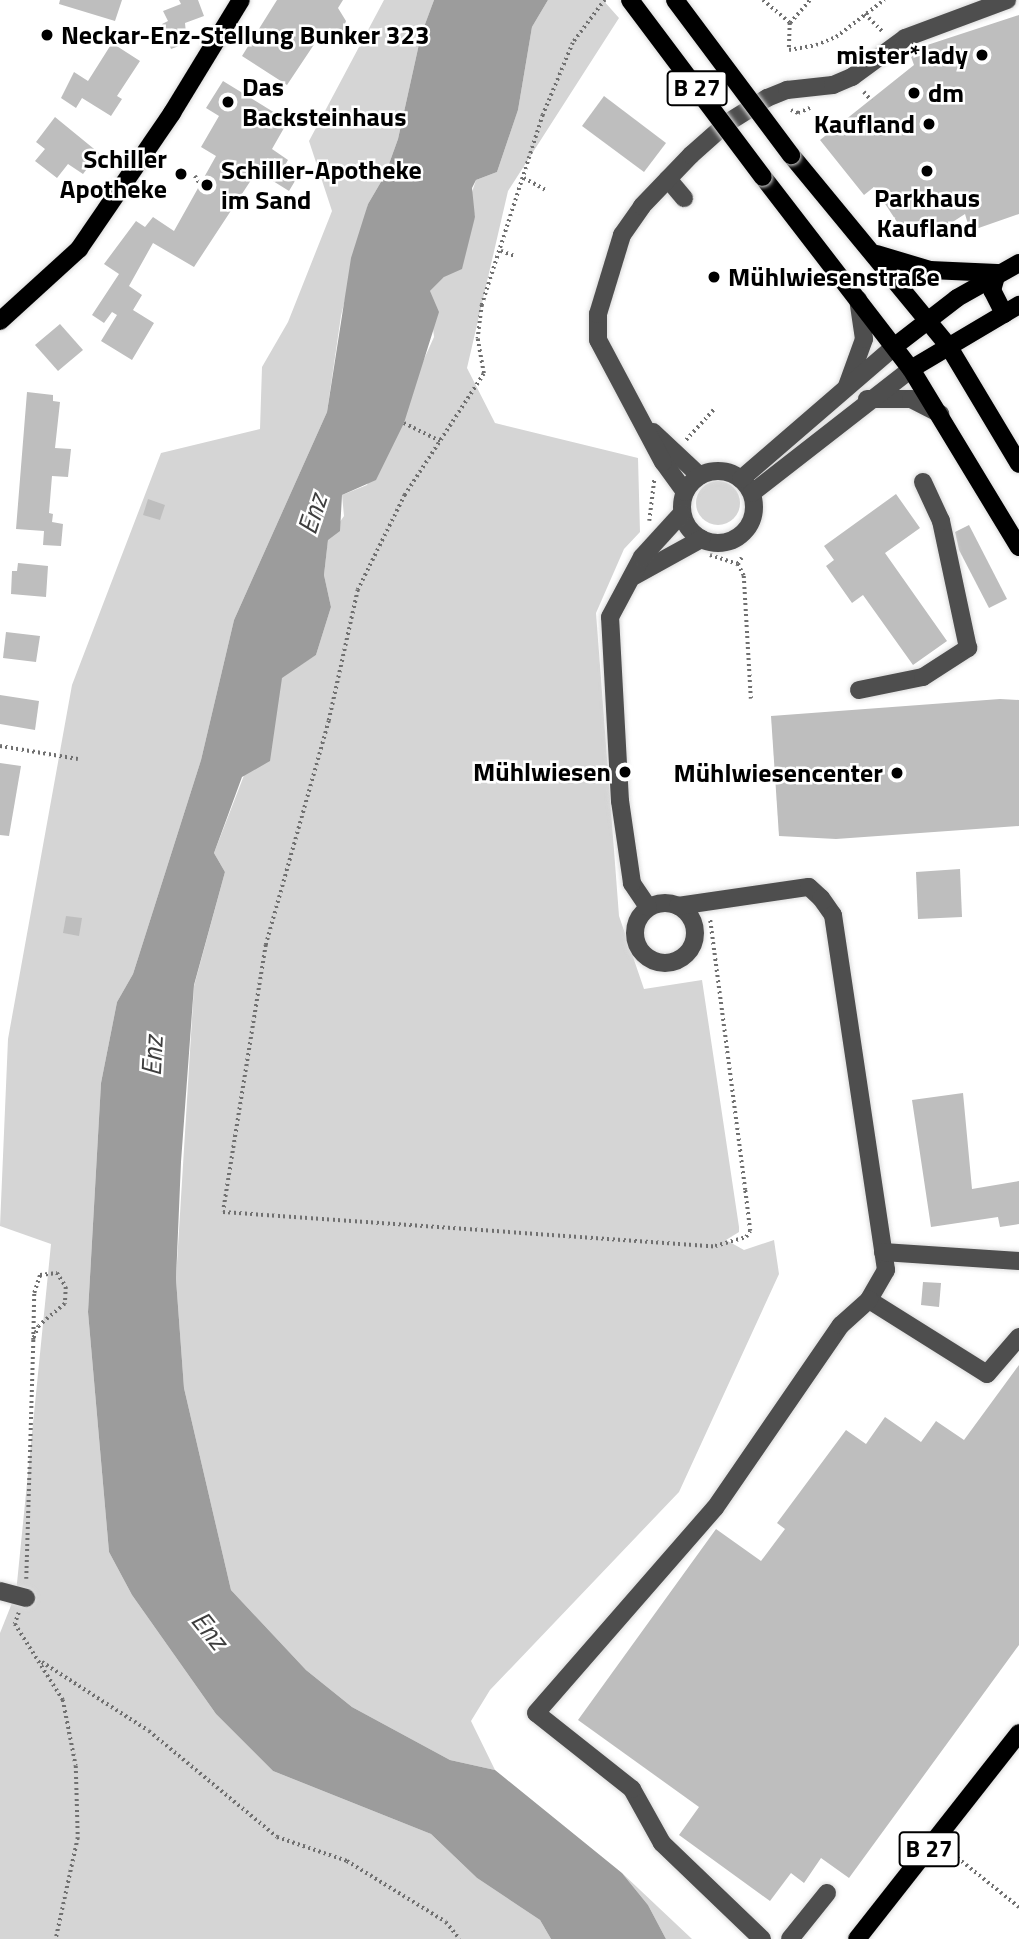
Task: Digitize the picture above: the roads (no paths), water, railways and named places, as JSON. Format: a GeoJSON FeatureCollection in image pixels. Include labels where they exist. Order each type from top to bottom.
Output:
{"type":"FeatureCollection","features":[{"type":"Feature","properties":{"kind":"main road"},"geometry":{"type":"LineString","coordinates":[[0,321],[79,249],[172,113],[241,0]]}},
{"type":"Feature","properties":{"kind":"main road","name":"B 27"},"geometry":{"type":"LineString","coordinates":[[630,0],[912,369],[1019,547]]}},
{"type":"Feature","properties":{"kind":"main road","name":"B 27"},"geometry":{"type":"LineString","coordinates":[[675,0],[792,155],[877,254],[929,320],[949,347],[1019,464]]}},
{"type":"Feature","properties":{"kind":"main road"},"geometry":{"type":"LineString","coordinates":[[877,254],[930,270],[997,273]]}},
{"type":"Feature","properties":{"kind":"main road"},"geometry":{"type":"LineString","coordinates":[[895,346],[997,273],[1019,263]]}},
{"type":"Feature","properties":{"kind":"main road"},"geometry":{"type":"LineString","coordinates":[[912,369],[1012,310],[992,290],[997,273]]}},
{"type":"Feature","properties":{"kind":"main road","name":"B 27"},"geometry":{"type":"LineString","coordinates":[[857,1939],[1019,1732]]}},
{"type":"Feature","properties":{"kind":"street"},"geometry":{"type":"LineString","coordinates":[[685,492],[598,340],[598,314],[622,235],[668,179],[727,123],[767,98],[786,90],[821,89],[852,78],[894,44],[1007,0]]}},
{"type":"Feature","properties":{"kind":"street"},"geometry":{"type":"LineString","coordinates":[[668,179],[684,198]]}},
{"type":"Feature","properties":{"kind":"street"},"geometry":{"type":"LineString","coordinates":[[844,393],[864,339],[856,295]]}},
{"type":"Feature","properties":{"kind":"street"},"geometry":{"type":"LineString","coordinates":[[747,486],[895,346]]}},
{"type":"Feature","properties":{"kind":"street"},"geometry":{"type":"LineString","coordinates":[[747,486],[912,369]]}},
{"type":"Feature","properties":{"kind":"street"},"geometry":{"type":"LineString","coordinates":[[867,399],[911,399],[942,415]]}},
{"type":"Feature","properties":{"kind":"street"},"geometry":{"type":"LineString","coordinates":[[643,422],[700,476]]}},
{"type":"Feature","properties":{"kind":"street"},"geometry":{"type":"LineString","coordinates":[[634,576],[701,539],[724,543],[745,532],[754,514],[747,486],[721,471],[700,476],[685,492],[682,513],[642,556],[634,576],[610,617],[620,801],[632,883],[648,907]]}},
{"type":"Feature","properties":{"kind":"street"},"geometry":{"type":"LineString","coordinates":[[859,690],[923,677],[968,648],[941,521],[923,482]]}},
{"type":"Feature","properties":{"kind":"street"},"geometry":{"type":"LineString","coordinates":[[682,513],[701,539]]}},
{"type":"Feature","properties":{"kind":"street"},"geometry":{"type":"LineString","coordinates":[[678,906],[809,887],[833,915],[886,1270],[869,1300],[841,1325],[715,1508],[536,1713],[632,1789],[662,1843],[762,1939]]}},
{"type":"Feature","properties":{"kind":"street"},"geometry":{"type":"LineString","coordinates":[[667,902],[678,906],[691,918],[695,937],[687,954],[668,963],[649,959],[636,943],[636,923],[648,907],[667,902]]}},
{"type":"Feature","properties":{"kind":"street"},"geometry":{"type":"LineString","coordinates":[[883,1252],[1019,1261]]}},
{"type":"Feature","properties":{"kind":"street"},"geometry":{"type":"LineString","coordinates":[[869,1300],[987,1374],[1019,1337]]}},
{"type":"Feature","properties":{"kind":"street"},"geometry":{"type":"LineString","coordinates":[[0,1591],[26,1598]]}},
{"type":"Feature","properties":{"kind":"street"},"geometry":{"type":"LineString","coordinates":[[790,1939],[827,1893]]}},
{"type":"Feature","properties":{"kind":"water","name":"Enz"},"geometry":{"type":"Polygon","coordinates":[[[434,0],[548,0],[532,27],[518,110],[497,172],[476,180],[472,188],[475,217],[462,269],[444,277],[430,291],[439,312],[404,423],[376,480],[342,495],[340,531],[328,540],[324,575],[331,607],[316,655],[282,678],[270,761],[242,777],[214,853],[225,872],[194,985],[181,1162],[176,1279],[184,1388],[231,1590],[306,1670],[352,1707],[450,1760],[495,1770],[622,1873],[648,1905],[666,1939],[551,1939],[540,1920],[477,1878],[431,1834],[273,1771],[216,1714],[132,1595],[109,1552],[88,1312],[101,1083],[117,1002],[133,974],[201,760],[234,620],[327,412],[351,258],[368,204],[385,175],[398,139],[421,35],[434,0]]]}},
{"type":"Feature","properties":{"kind":"place","name":"Neckar-Enz-Stellung Bunker 323"},"geometry":{"type":"Point","coordinates":[47,35]}},
{"type":"Feature","properties":{"kind":"place","name":"mister*lady"},"geometry":{"type":"Point","coordinates":[982,55]}},
{"type":"Feature","properties":{"kind":"place","name":"dm"},"geometry":{"type":"Point","coordinates":[914,93]}},
{"type":"Feature","properties":{"kind":"place","name":"Das Backsteinhaus"},"geometry":{"type":"Point","coordinates":[228,102]}},
{"type":"Feature","properties":{"kind":"place","name":"Kaufland"},"geometry":{"type":"Point","coordinates":[929,124]}},
{"type":"Feature","properties":{"kind":"place","name":"Parkhaus Kaufland"},"geometry":{"type":"Point","coordinates":[927,171]}},
{"type":"Feature","properties":{"kind":"place","name":"Schiller Apotheke"},"geometry":{"type":"Point","coordinates":[181,174]}},
{"type":"Feature","properties":{"kind":"place","name":"Schiller-Apotheke im Sand"},"geometry":{"type":"Point","coordinates":[207,185]}},
{"type":"Feature","properties":{"kind":"place","name":"Mühlwiesenstraße"},"geometry":{"type":"Point","coordinates":[714,277]}},
{"type":"Feature","properties":{"kind":"place","name":"Mühlwiesen"},"geometry":{"type":"Point","coordinates":[625,772]}},
{"type":"Feature","properties":{"kind":"place","name":"Mühlwiesencenter"},"geometry":{"type":"Point","coordinates":[897,773]}}]}
